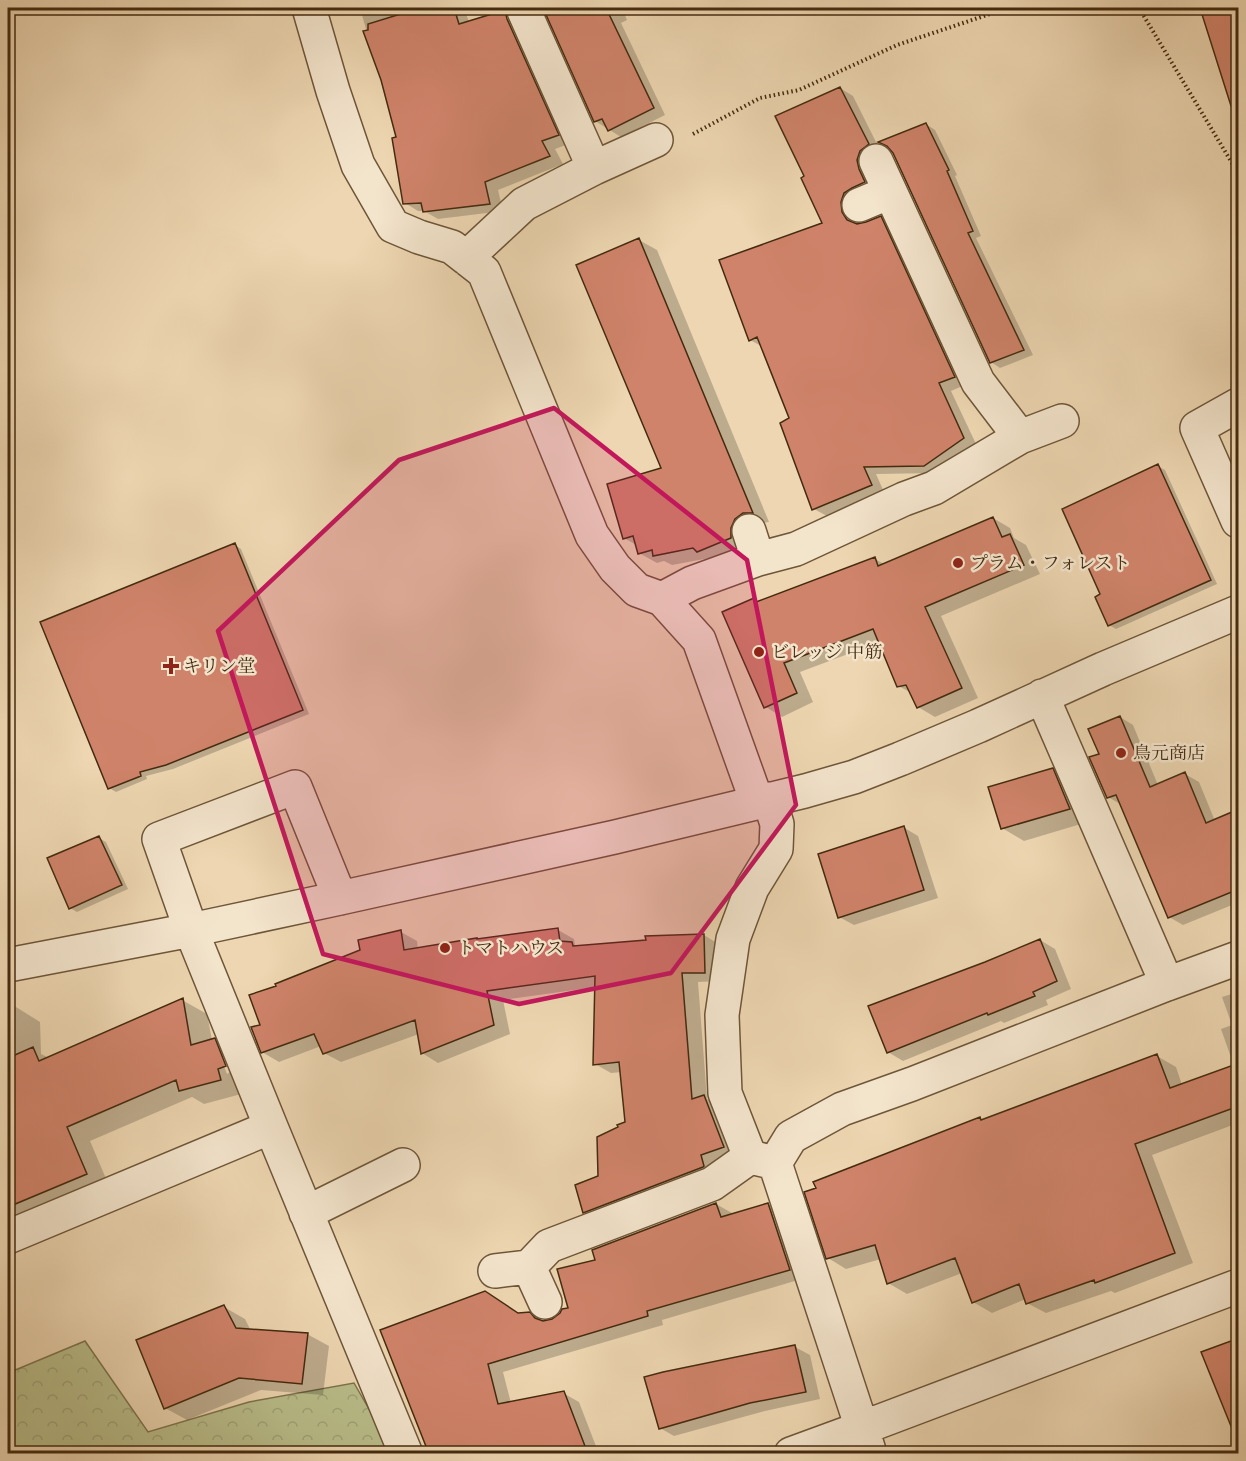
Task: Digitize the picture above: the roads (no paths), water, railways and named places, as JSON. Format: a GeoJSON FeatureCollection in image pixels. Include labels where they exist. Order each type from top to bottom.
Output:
{"type":"FeatureCollection","features":[{"type":"Feature","properties":{"kind":"street"},"geometry":{"type":"LineString","coordinates":[[309,8],[333,91],[358,165],[393,226],[452,247],[484,272],[592,535],[615,568],[637,590],[662,599],[699,640],[763,801],[777,824],[776,849],[752,888],[733,939],[722,1016],[725,1093],[763,1160],[866,1441]]}},
{"type":"Feature","properties":{"kind":"street"},"geometry":{"type":"LineString","coordinates":[[524,11],[594,168]]}},
{"type":"Feature","properties":{"kind":"street"},"geometry":{"type":"LineString","coordinates":[[466,258],[524,204],[594,168],[656,140]]}},
{"type":"Feature","properties":{"kind":"street"},"geometry":{"type":"LineString","coordinates":[[876,161],[890,192],[941,268],[978,382],[1020,437]]}},
{"type":"Feature","properties":{"kind":"street"},"geometry":{"type":"LineString","coordinates":[[860,205],[890,192]]}},
{"type":"Feature","properties":{"kind":"street"},"geometry":{"type":"LineString","coordinates":[[1239,405],[1197,428],[1239,521]]}},
{"type":"Feature","properties":{"kind":"street"},"geometry":{"type":"LineString","coordinates":[[662,599],[754,545],[796,549],[898,486],[934,488],[1020,437],[1062,421]]}},
{"type":"Feature","properties":{"kind":"street"},"geometry":{"type":"LineString","coordinates":[[16,964],[340,898],[615,837],[805,791],[872,770],[1239,612]]}},
{"type":"Feature","properties":{"kind":"street"},"geometry":{"type":"LineString","coordinates":[[1042,696],[1167,984]]}},
{"type":"Feature","properties":{"kind":"street"},"geometry":{"type":"LineString","coordinates":[[340,898],[295,787],[159,839],[191,930],[406,1454]]}},
{"type":"Feature","properties":{"kind":"street"},"geometry":{"type":"LineString","coordinates":[[495,1271],[529,1267],[549,1246],[712,1184],[763,1160],[790,1137],[842,1109],[1239,958]]}},
{"type":"Feature","properties":{"kind":"street"},"geometry":{"type":"LineString","coordinates":[[8,1237],[271,1127]]}},
{"type":"Feature","properties":{"kind":"street"},"geometry":{"type":"LineString","coordinates":[[306,1213],[404,1165]]}},
{"type":"Feature","properties":{"kind":"street"},"geometry":{"type":"LineString","coordinates":[[529,1267],[545,1302]]}},
{"type":"Feature","properties":{"kind":"street"},"geometry":{"type":"LineString","coordinates":[[791,1454],[866,1441],[1239,1286]]}},
{"type":"Feature","properties":{"kind":"place","name":"プラム・フォレスト"},"geometry":{"type":"Point","coordinates":[958,563]}},
{"type":"Feature","properties":{"kind":"place","name":"ビレッジ 中筋"},"geometry":{"type":"Point","coordinates":[759,652]}},
{"type":"Feature","properties":{"kind":"place","name":"キリン堂"},"geometry":{"type":"Point","coordinates":[171,666]}},
{"type":"Feature","properties":{"kind":"place","name":"鳥元商店"},"geometry":{"type":"Point","coordinates":[1121,753]}},
{"type":"Feature","properties":{"kind":"place","name":"トマトハウス"},"geometry":{"type":"Point","coordinates":[445,948]}}]}
